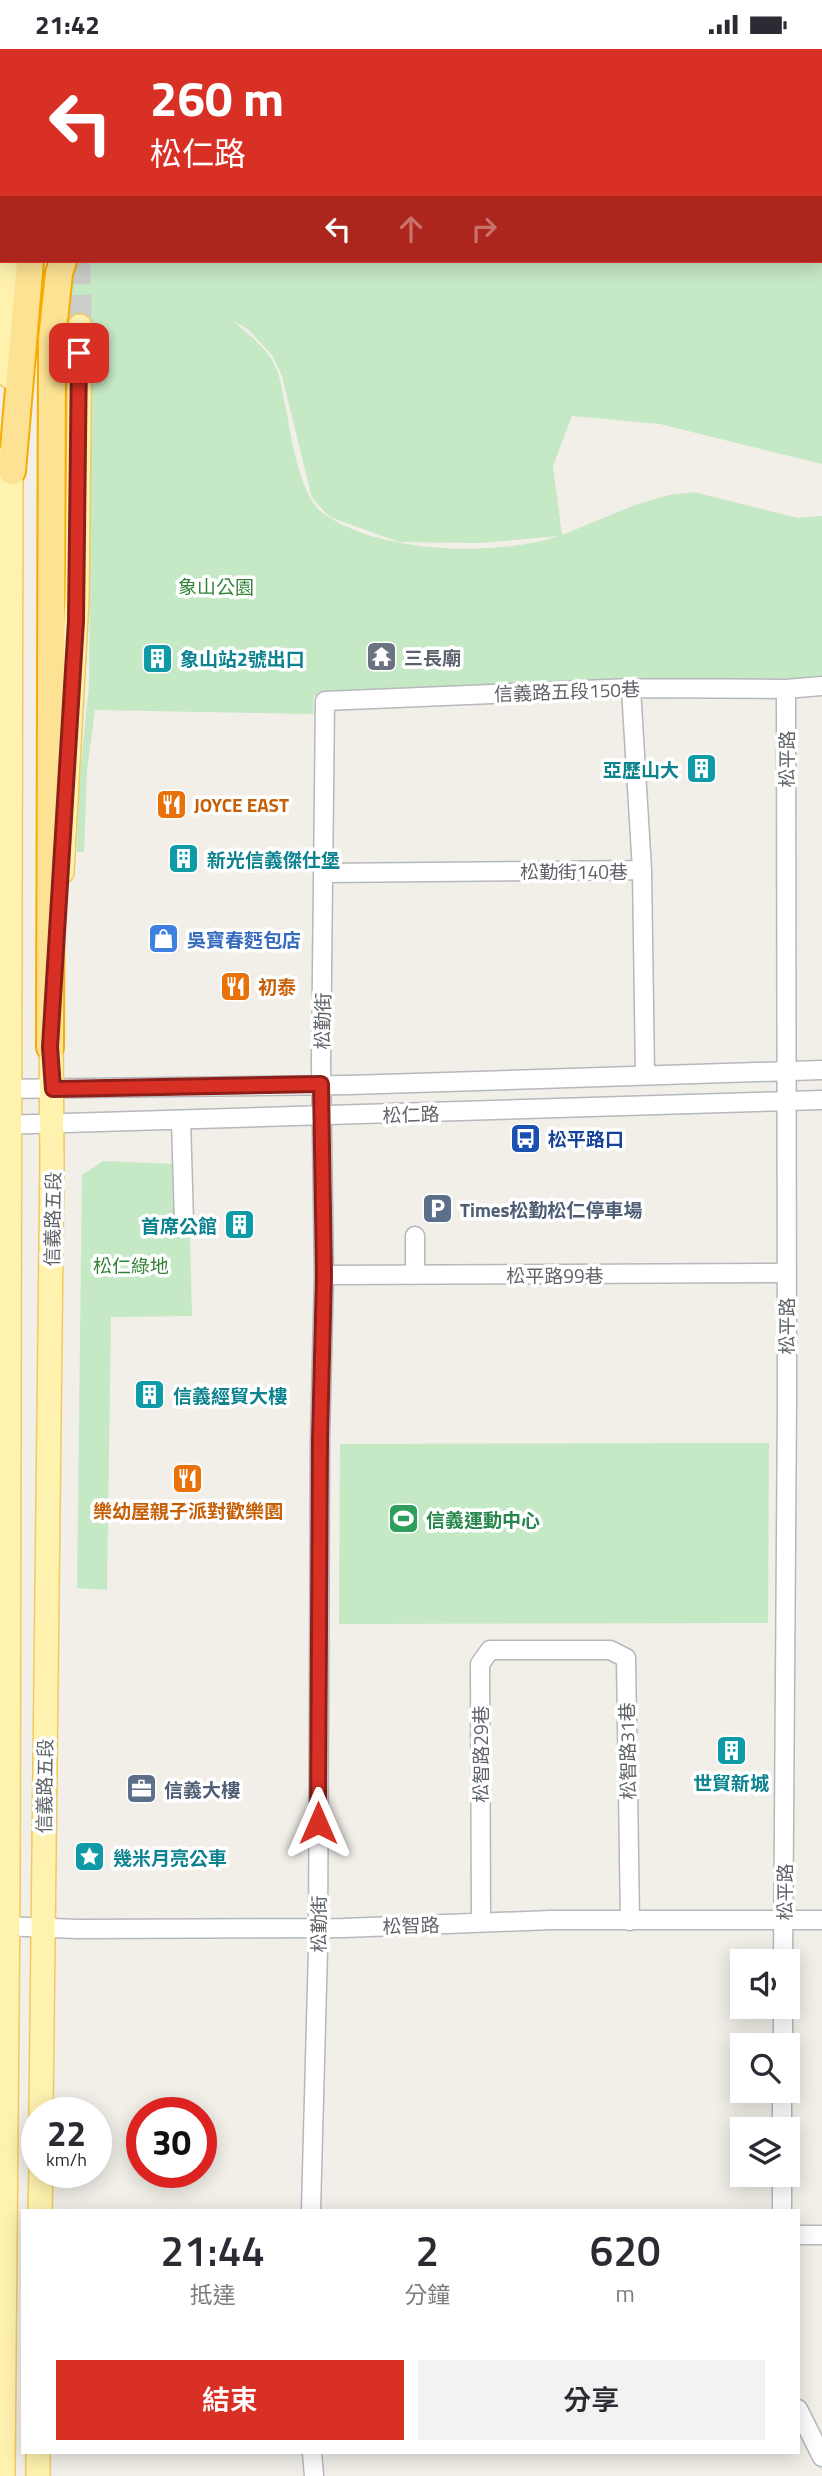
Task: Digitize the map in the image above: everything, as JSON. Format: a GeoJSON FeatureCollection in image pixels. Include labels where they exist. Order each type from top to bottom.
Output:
{"type":"FeatureCollection","features":[{"type":"Feature","properties":{"kind":"highway"},"geometry":{"type":"LineString","coordinates":[[12,471],[30,263]]}},
{"type":"Feature","properties":{"kind":"highway"},"geometry":{"type":"LineString","coordinates":[[50,1047],[52,339],[62,263]]}},
{"type":"Feature","properties":{"kind":"main road","name":"信義路五段"},"geometry":{"type":"LineString","coordinates":[[2,2467],[5,707],[12,471],[9,263]]}},
{"type":"Feature","properties":{"kind":"main road","name":"信義路五段"},"geometry":{"type":"LineString","coordinates":[[41,2097],[53,1124],[50,1047],[77,599],[80,326]]}},
{"type":"Feature","properties":{"kind":"main road"},"geometry":{"type":"LineString","coordinates":[[40,2209],[41,2188]]}},
{"type":"Feature","properties":{"kind":"main road"},"geometry":{"type":"LineString","coordinates":[[38,2454],[38,2476]]}},
{"type":"Feature","properties":{"kind":"street","name":"信義路五段150巷"},"geometry":{"type":"LineString","coordinates":[[325,714],[325,701],[631,688],[822,687]]}},
{"type":"Feature","properties":{"kind":"street","name":"松勤街140巷"},"geometry":{"type":"LineString","coordinates":[[323,873],[642,870],[631,688]]}},
{"type":"Feature","properties":{"kind":"street","name":"松平路"},"geometry":{"type":"LineString","coordinates":[[783,1949],[786,689]]}},
{"type":"Feature","properties":{"kind":"street","name":"松勤街"},"geometry":{"type":"LineString","coordinates":[[311,2209],[318,1928],[320,1438],[324,1275],[321,1084],[325,714]]}},
{"type":"Feature","properties":{"kind":"street"},"geometry":{"type":"LineString","coordinates":[[642,870],[645,1075]]}},
{"type":"Feature","properties":{"kind":"street","name":"松仁路"},"geometry":{"type":"LineString","coordinates":[[5,1089],[363,1085],[822,1070]]}},
{"type":"Feature","properties":{"kind":"street","name":"松仁路"},"geometry":{"type":"LineString","coordinates":[[4,1126],[822,1100]]}},
{"type":"Feature","properties":{"kind":"street"},"geometry":{"type":"LineString","coordinates":[[181,1121],[184,1222]]}},
{"type":"Feature","properties":{"kind":"street"},"geometry":{"type":"LineString","coordinates":[[415,1236],[415,1275]]}},
{"type":"Feature","properties":{"kind":"street","name":"松平路99巷"},"geometry":{"type":"LineString","coordinates":[[324,1275],[786,1273]]}},
{"type":"Feature","properties":{"kind":"street","name":"松智路29巷"},"geometry":{"type":"LineString","coordinates":[[481,1922],[480,1664],[490,1650],[550,1650]]}},
{"type":"Feature","properties":{"kind":"street","name":"松智路31巷"},"geometry":{"type":"LineString","coordinates":[[550,1650],[610,1650],[626,1658],[629,1921]]}},
{"type":"Feature","properties":{"kind":"street","name":"松智路"},"geometry":{"type":"LineString","coordinates":[[4,1926],[78,1929],[318,1928],[481,1922],[822,1920]]}},
{"type":"Feature","properties":{"kind":"street"},"geometry":{"type":"LineString","coordinates":[[782,2187],[782,2209]]}},
{"type":"Feature","properties":{"kind":"street"},"geometry":{"type":"LineString","coordinates":[[800,2235],[822,2235]]}},
{"type":"Feature","properties":{"kind":"street"},"geometry":{"type":"LineString","coordinates":[[800,2413],[822,2456]]}},
{"type":"Feature","properties":{"kind":"street"},"geometry":{"type":"LineString","coordinates":[[312,2454],[314,2476]]}},
{"type":"Feature","properties":{"kind":"green space","name":"象山公園"},"geometry":{"type":"Polygon","coordinates":[[[76,263],[822,263],[822,464],[660,424],[572,416],[553,466],[562,535],[635,505],[669,495],[694,492],[798,518],[822,516],[822,677],[314,696],[313,714],[95,710],[87,770],[84,852],[77,852],[79,785],[89,686],[92,326],[66,326],[76,263]],[[234,321],[263,348],[276,368],[306,490],[312,501],[325,514],[341,524],[364,534],[391,541],[419,546],[478,549],[507,547],[559,536],[481,543],[399,542],[330,517],[312,498],[282,376],[272,355],[249,330],[234,321]]]}},
{"type":"Feature","properties":{"kind":"green space","name":"松仁綠地"},"geometry":{"type":"Polygon","coordinates":[[[103,1161],[175,1164],[173,1237],[190,1237],[192,1316],[111,1317],[107,1590],[77,1588],[82,1175],[103,1161]]]}},
{"type":"Feature","properties":{"kind":"green space"},"geometry":{"type":"Polygon","coordinates":[[[769,1443],[768,1623],[339,1624],[340,1444],[769,1443]]]}},
{"type":"Feature","properties":{"kind":"tunnel"},"geometry":{"type":"LineString","coordinates":[[79,263],[80,326]]}},
{"type":"Feature","properties":{"kind":"place","name":"三長廟"},"geometry":{"type":"Point","coordinates":[381,657]}},
{"type":"Feature","properties":{"kind":"place","name":"象山站2號出口"},"geometry":{"type":"Point","coordinates":[157,658]}},
{"type":"Feature","properties":{"kind":"place","name":"亞歷山大"},"geometry":{"type":"Point","coordinates":[702,769]}},
{"type":"Feature","properties":{"kind":"place","name":"JOYCE EAST"},"geometry":{"type":"Point","coordinates":[171,804]}},
{"type":"Feature","properties":{"kind":"place","name":"新光信義傑仕堡"},"geometry":{"type":"Point","coordinates":[184,859]}},
{"type":"Feature","properties":{"kind":"place","name":"吳寶春麫包店"},"geometry":{"type":"Point","coordinates":[164,939]}},
{"type":"Feature","properties":{"kind":"place","name":"初泰"},"geometry":{"type":"Point","coordinates":[235,986]}},
{"type":"Feature","properties":{"kind":"place","name":"松平路口"},"geometry":{"type":"Point","coordinates":[525,1138]}},
{"type":"Feature","properties":{"kind":"place","name":"Times松勤松仁停車場"},"geometry":{"type":"Point","coordinates":[437,1209]}},
{"type":"Feature","properties":{"kind":"place","name":"首席公館"},"geometry":{"type":"Point","coordinates":[240,1225]}},
{"type":"Feature","properties":{"kind":"place","name":"信義經貿大樓"},"geometry":{"type":"Point","coordinates":[150,1395]}},
{"type":"Feature","properties":{"kind":"place","name":"樂幼屋親子派對歡樂園"},"geometry":{"type":"Point","coordinates":[188,1479]}},
{"type":"Feature","properties":{"kind":"place","name":"信義運動中心"},"geometry":{"type":"Point","coordinates":[403,1519]}},
{"type":"Feature","properties":{"kind":"place","name":"世貿新城"},"geometry":{"type":"Point","coordinates":[731,1751]}},
{"type":"Feature","properties":{"kind":"place","name":"信義大樓"},"geometry":{"type":"Point","coordinates":[141,1789]}},
{"type":"Feature","properties":{"kind":"place","name":"幾米月亮公車"},"geometry":{"type":"Point","coordinates":[90,1857]}},
{"type":"Feature","properties":{"kind":"route"},"geometry":{"type":"LineString","coordinates":[[79,353],[77,599],[50,1047],[53,1089],[321,1084],[324,1275],[320,1438],[318,1823]]}}]}
